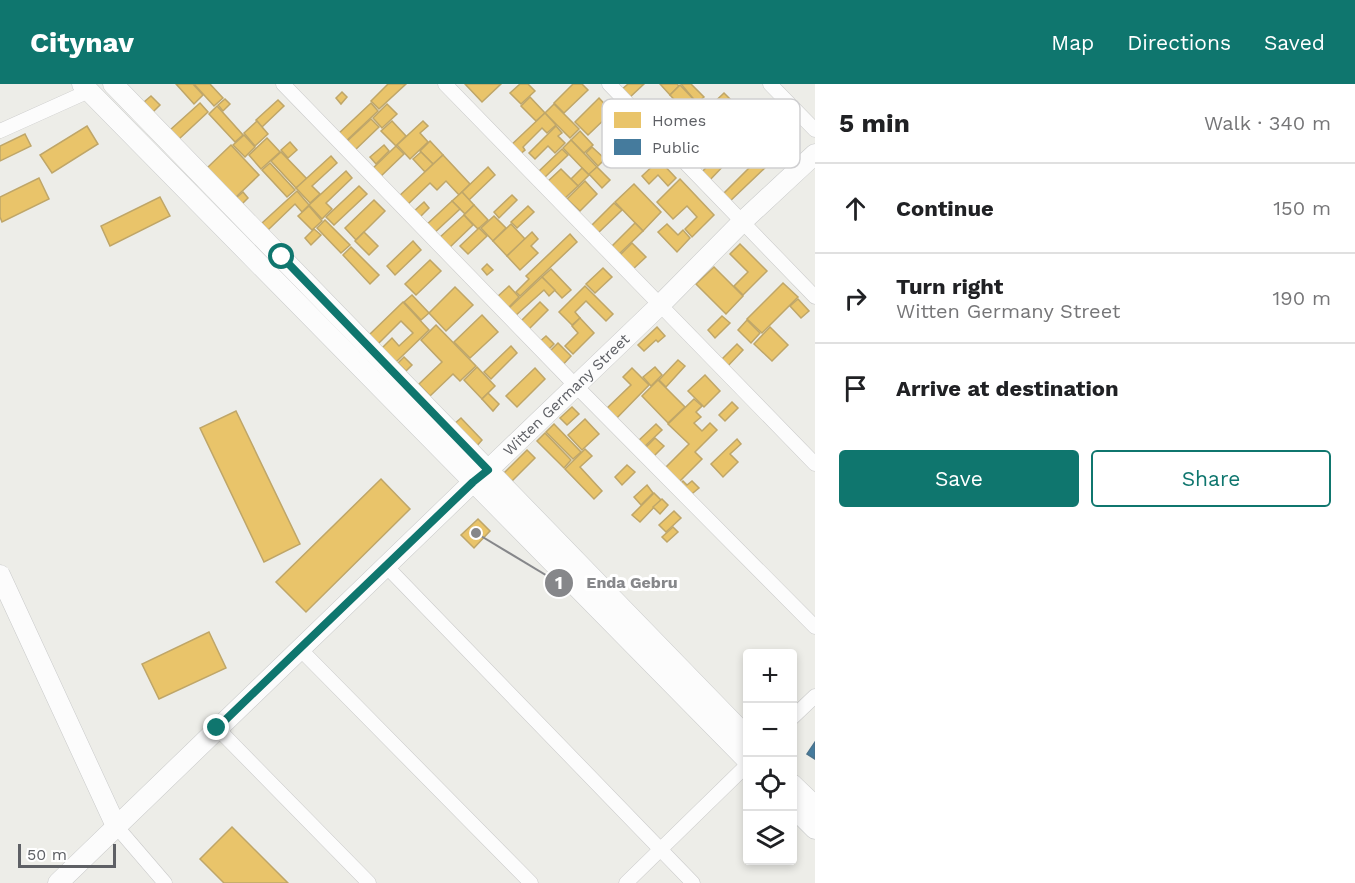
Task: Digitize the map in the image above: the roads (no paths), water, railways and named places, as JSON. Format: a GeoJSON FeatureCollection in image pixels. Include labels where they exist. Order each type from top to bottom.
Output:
{"type":"FeatureCollection","features":[{"type":"Feature","properties":{"kind":"street"},"geometry":{"type":"LineString","coordinates":[[113,84],[282,257],[481,476],[743,758]]}},
{"type":"Feature","properties":{"kind":"street"},"geometry":{"type":"LineString","coordinates":[[283,84],[575,386],[815,627]]}},
{"type":"Feature","properties":{"kind":"street"},"geometry":{"type":"LineString","coordinates":[[445,84],[815,464]]}},
{"type":"Feature","properties":{"kind":"street"},"geometry":{"type":"LineString","coordinates":[[609,84],[624,99]]}},
{"type":"Feature","properties":{"kind":"street"},"geometry":{"type":"LineString","coordinates":[[770,84],[785,99]]}},
{"type":"Feature","properties":{"kind":"street"},"geometry":{"type":"LineString","coordinates":[[0,131],[86,87],[266,271],[481,476],[743,734]]}},
{"type":"Feature","properties":{"kind":"street"},"geometry":{"type":"LineString","coordinates":[[800,115],[815,130]]}},
{"type":"Feature","properties":{"kind":"street","name":"Witten Germany Street"},"geometry":{"type":"LineString","coordinates":[[58,883],[217,728],[660,306],[743,221],[815,154]]}},
{"type":"Feature","properties":{"kind":"street"},"geometry":{"type":"LineString","coordinates":[[691,168],[815,297]]}},
{"type":"Feature","properties":{"kind":"street"},"geometry":{"type":"LineString","coordinates":[[266,271],[282,257]]}},
{"type":"Feature","properties":{"kind":"street"},"geometry":{"type":"LineString","coordinates":[[387,567],[693,883]]}},
{"type":"Feature","properties":{"kind":"street"},"geometry":{"type":"LineString","coordinates":[[0,576],[116,826],[165,883]]}},
{"type":"Feature","properties":{"kind":"street"},"geometry":{"type":"LineString","coordinates":[[300,649],[531,883]]}},
{"type":"Feature","properties":{"kind":"street"},"geometry":{"type":"LineString","coordinates":[[797,713],[815,696]]}},
{"type":"Feature","properties":{"kind":"street"},"geometry":{"type":"LineString","coordinates":[[217,728],[369,883]]}},
{"type":"Feature","properties":{"kind":"street"},"geometry":{"type":"LineString","coordinates":[[626,883],[743,766]]}},
{"type":"Feature","properties":{"kind":"street"},"geometry":{"type":"LineString","coordinates":[[797,789],[815,806]]}},
{"type":"Feature","properties":{"kind":"street"},"geometry":{"type":"LineString","coordinates":[[797,811],[815,829]]}},
{"type":"Feature","properties":{"kind":"place","name":"Enda Gebru"},"geometry":{"type":"Point","coordinates":[476,533]}}]}
